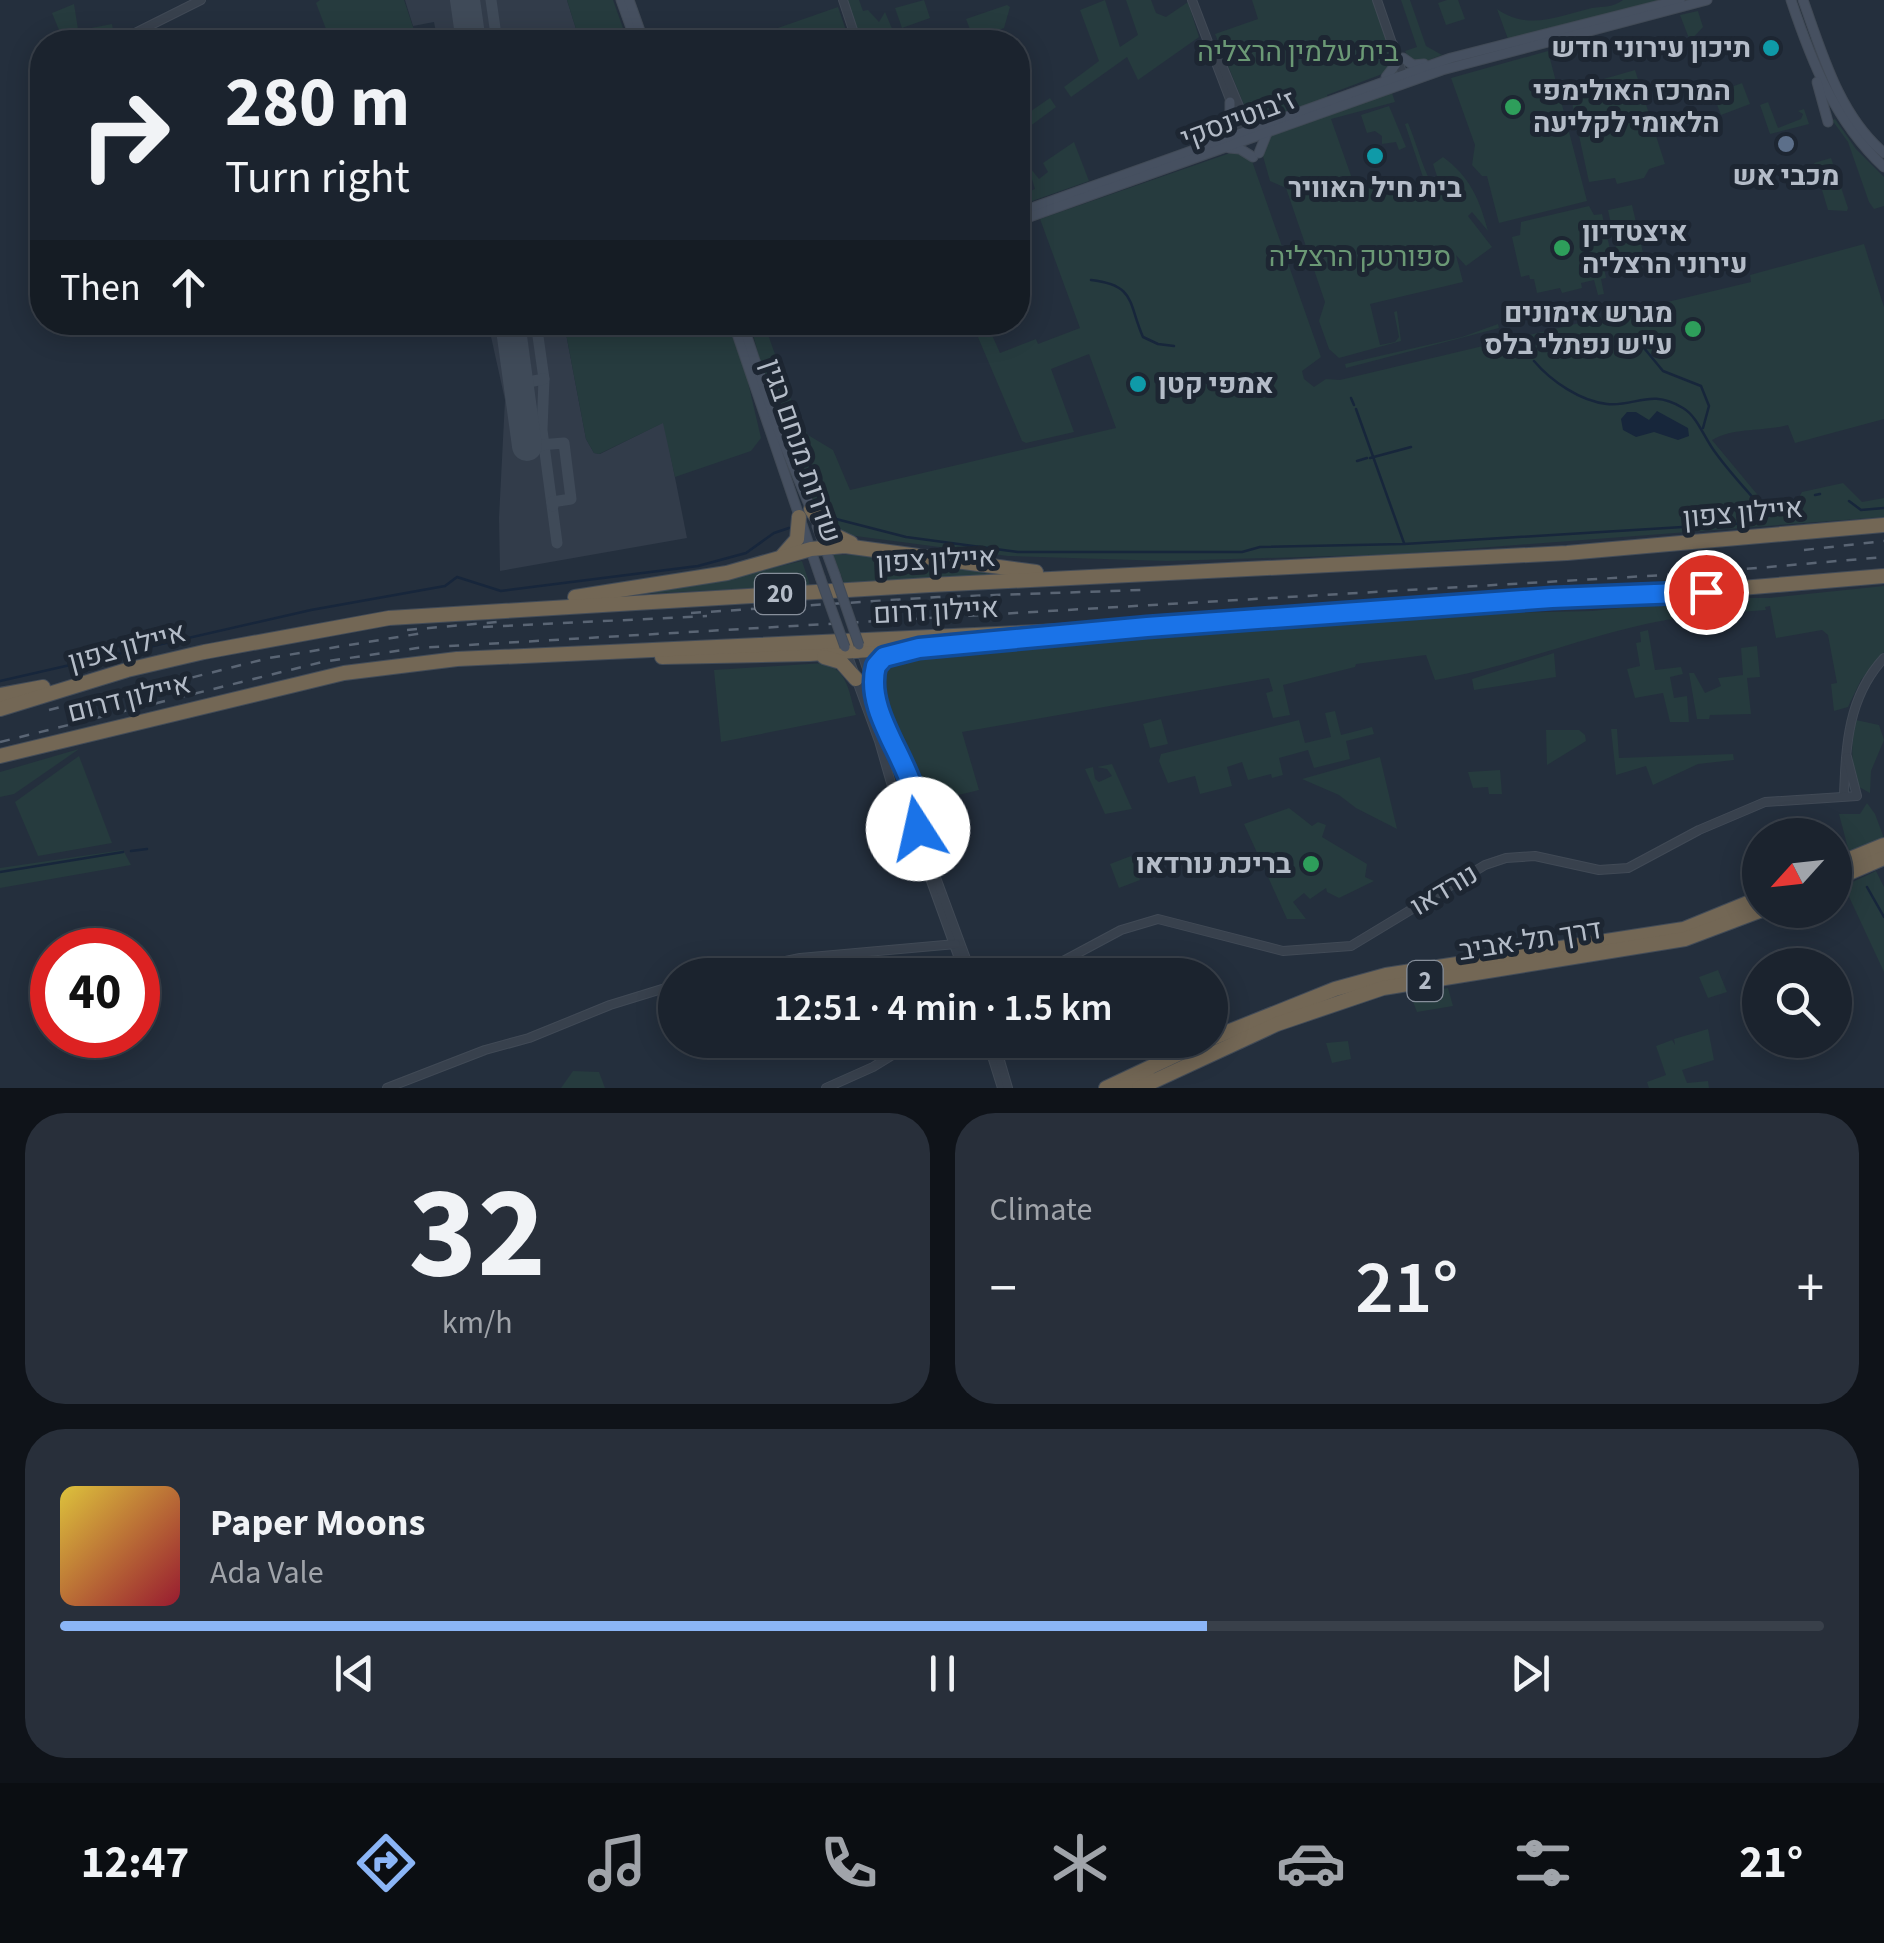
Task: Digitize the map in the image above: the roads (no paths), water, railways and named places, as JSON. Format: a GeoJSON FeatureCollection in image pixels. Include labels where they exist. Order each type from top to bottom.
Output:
{"type":"FeatureCollection","features":[{"type":"Feature","properties":{"kind":"highway"},"geometry":{"type":"LineString","coordinates":[[779,558],[798,539],[805,513],[830,534],[862,546]]}},
{"type":"Feature","properties":{"kind":"highway","name":"איילון צפון"},"geometry":{"type":"LineString","coordinates":[[0,708],[127,670],[336,625],[476,611],[1601,550],[1884,525]]}},
{"type":"Feature","properties":{"kind":"highway"},"geometry":{"type":"LineString","coordinates":[[476,611],[696,579],[818,548],[862,546],[1030,572],[1207,571]]}},
{"type":"Feature","properties":{"kind":"highway","name":"איילון דרום"},"geometry":{"type":"LineString","coordinates":[[0,759],[118,726],[344,672],[457,659],[1147,627],[1552,598],[1706,592],[1884,576]]}},
{"type":"Feature","properties":{"kind":"highway"},"geometry":{"type":"LineString","coordinates":[[562,652],[684,658],[809,654],[1147,627]]}},
{"type":"Feature","properties":{"kind":"highway"},"geometry":{"type":"LineString","coordinates":[[873,689],[874,670],[880,659],[919,648]]}},
{"type":"Feature","properties":{"kind":"highway"},"geometry":{"type":"LineString","coordinates":[[809,654],[841,662],[856,679]]}},
{"type":"Feature","properties":{"kind":"highway"},"geometry":{"type":"LineString","coordinates":[[0,695],[127,670]]}},
{"type":"Feature","properties":{"kind":"highway"},"geometry":{"type":"LineString","coordinates":[[1852,865],[1884,846]]}},
{"type":"Feature","properties":{"kind":"highway"},"geometry":{"type":"LineString","coordinates":[[1852,869],[1884,860]]}},
{"type":"Feature","properties":{"kind":"highway","name":"דרך תל-אביב"},"geometry":{"type":"LineString","coordinates":[[1139,1088],[1335,989],[1386,976],[1684,928],[1742,905]]}},
{"type":"Feature","properties":{"kind":"highway","name":"דרך תל-אביב"},"geometry":{"type":"LineString","coordinates":[[1120,1088],[1275,1019],[1383,988],[1685,939],[1742,918]]}},
{"type":"Feature","properties":{"kind":"highway"},"geometry":{"type":"LineString","coordinates":[[1228,1034],[1275,1019]]}},
{"type":"Feature","properties":{"kind":"highway"},"geometry":{"type":"LineString","coordinates":[[1153,1088],[1275,1019]]}},
{"type":"Feature","properties":{"kind":"highway"},"geometry":{"type":"LineString","coordinates":[[1106,1088],[1170,1058]]}},
{"type":"Feature","properties":{"kind":"main road"},"geometry":{"type":"LineString","coordinates":[[621,0],[632,30]]}},
{"type":"Feature","properties":{"kind":"main road"},"geometry":{"type":"LineString","coordinates":[[629,0],[640,30]]}},
{"type":"Feature","properties":{"kind":"main road","name":"ז'בוטינסקי"},"geometry":{"type":"LineString","coordinates":[[1247,135],[1266,133],[1452,58],[1680,0]]}},
{"type":"Feature","properties":{"kind":"main road","name":"ז'בוטינסקי"},"geometry":{"type":"LineString","coordinates":[[1030,209],[1247,135],[1372,85],[1430,74],[1707,0]]}},
{"type":"Feature","properties":{"kind":"main road"},"geometry":{"type":"LineString","coordinates":[[1803,0],[1841,96],[1860,127],[1884,153]]}},
{"type":"Feature","properties":{"kind":"main road"},"geometry":{"type":"LineString","coordinates":[[1790,1],[1828,122]]}},
{"type":"Feature","properties":{"kind":"main road"},"geometry":{"type":"LineString","coordinates":[[1372,85],[1394,71],[1393,45]]}},
{"type":"Feature","properties":{"kind":"main road"},"geometry":{"type":"LineString","coordinates":[[1810,55],[1846,125],[1884,166]]}},
{"type":"Feature","properties":{"kind":"main road"},"geometry":{"type":"LineString","coordinates":[[1403,58],[1418,65],[1452,58]]}},
{"type":"Feature","properties":{"kind":"main road"},"geometry":{"type":"LineString","coordinates":[[1414,91],[1417,83],[1430,74]]}},
{"type":"Feature","properties":{"kind":"main road"},"geometry":{"type":"LineString","coordinates":[[1206,149],[1228,130],[1232,121],[1230,102]]}},
{"type":"Feature","properties":{"kind":"main road"},"geometry":{"type":"LineString","coordinates":[[1206,149],[1232,148],[1256,155],[1266,133]]}},
{"type":"Feature","properties":{"kind":"main road","name":"ז'בוטינסקי"},"geometry":{"type":"LineString","coordinates":[[1030,217],[1169,169],[1206,149]]}},
{"type":"Feature","properties":{"kind":"main road","name":"שדרות מנחם בגין"},"geometry":{"type":"LineString","coordinates":[[743,335],[818,548],[836,575],[853,648]]}},
{"type":"Feature","properties":{"kind":"main road","name":"שדרות מנחם בגין"},"geometry":{"type":"LineString","coordinates":[[818,548],[820,577],[853,648]]}},
{"type":"Feature","properties":{"kind":"street"},"geometry":{"type":"LineString","coordinates":[[141,30],[200,0]]}},
{"type":"Feature","properties":{"kind":"street"},"geometry":{"type":"LineString","coordinates":[[843,0],[853,30]]}},
{"type":"Feature","properties":{"kind":"street"},"geometry":{"type":"LineString","coordinates":[[1195,0],[1230,102],[1247,135]]}},
{"type":"Feature","properties":{"kind":"street"},"geometry":{"type":"LineString","coordinates":[[1195,0],[1247,135]]}},
{"type":"Feature","properties":{"kind":"street"},"geometry":{"type":"LineString","coordinates":[[1380,0],[1406,77]]}},
{"type":"Feature","properties":{"kind":"street"},"geometry":{"type":"LineString","coordinates":[[1380,0],[1403,58],[1406,77]]}},
{"type":"Feature","properties":{"kind":"street"},"geometry":{"type":"LineString","coordinates":[[853,648],[856,679],[891,784],[906,812],[961,958]]}},
{"type":"Feature","properties":{"kind":"street"},"geometry":{"type":"LineString","coordinates":[[853,648],[912,785],[918,829],[965,958]]}},
{"type":"Feature","properties":{"kind":"street"},"geometry":{"type":"LineString","coordinates":[[1844,795],[1850,722],[1858,693],[1884,658]]}},
{"type":"Feature","properties":{"kind":"street","name":"נורדאו"},"geometry":{"type":"LineString","coordinates":[[1069,958],[1120,930],[1158,920],[1284,951],[1351,946],[1486,865],[1506,858],[1539,857],[1599,870],[1628,868],[1712,824],[1765,802],[1858,796],[1847,757]]}},
{"type":"Feature","properties":{"kind":"street"},"geometry":{"type":"LineString","coordinates":[[800,958],[954,944],[963,950]]}},
{"type":"Feature","properties":{"kind":"street"},"geometry":{"type":"LineString","coordinates":[[388,1088],[658,990]]}},
{"type":"Feature","properties":{"kind":"street"},"geometry":{"type":"LineString","coordinates":[[826,1088],[888,1058]]}},
{"type":"Feature","properties":{"kind":"street"},"geometry":{"type":"LineString","coordinates":[[996,1058],[1005,1088]]}},
{"type":"Feature","properties":{"kind":"waterway"},"geometry":{"type":"LineString","coordinates":[[1091,280],[1123,291],[1143,337],[1174,346]]}},
{"type":"Feature","properties":{"kind":"waterway"},"geometry":{"type":"LineString","coordinates":[[1639,342],[1663,371],[1701,386],[1709,406],[1703,428]]}},
{"type":"Feature","properties":{"kind":"waterway"},"geometry":{"type":"LineString","coordinates":[[1534,361],[1567,389],[1587,399],[1607,404],[1661,399],[1683,408],[1766,512]]}},
{"type":"Feature","properties":{"kind":"waterway"},"geometry":{"type":"LineString","coordinates":[[1351,398],[1354,405]]}},
{"type":"Feature","properties":{"kind":"waterway"},"geometry":{"type":"LineString","coordinates":[[1356,409],[1404,543]]}},
{"type":"Feature","properties":{"kind":"waterway"},"geometry":{"type":"LineString","coordinates":[[788,435],[802,448],[836,519]]}},
{"type":"Feature","properties":{"kind":"waterway"},"geometry":{"type":"LineString","coordinates":[[1370,458],[1411,447]]}},
{"type":"Feature","properties":{"kind":"waterway"},"geometry":{"type":"LineString","coordinates":[[1357,461],[1367,458]]}},
{"type":"Feature","properties":{"kind":"waterway"},"geometry":{"type":"LineString","coordinates":[[1815,495],[1820,494]]}},
{"type":"Feature","properties":{"kind":"waterway"},"geometry":{"type":"LineString","coordinates":[[1849,501],[1861,510],[1884,508]]}},
{"type":"Feature","properties":{"kind":"waterway"},"geometry":{"type":"LineString","coordinates":[[829,521],[836,519],[906,537],[1018,552],[1242,552],[1260,547],[1404,544],[1748,523],[1797,505]]}},
{"type":"Feature","properties":{"kind":"waterway"},"geometry":{"type":"LineString","coordinates":[[0,681],[311,610],[445,586],[457,577],[501,591],[698,566],[746,553],[774,533],[789,528]]}},
{"type":"Feature","properties":{"kind":"waterway"},"geometry":{"type":"LineString","coordinates":[[131,851],[147,849]]}},
{"type":"Feature","properties":{"kind":"waterway"},"geometry":{"type":"LineString","coordinates":[[0,872],[123,852]]}},
{"type":"Feature","properties":{"kind":"waterway"},"geometry":{"type":"LineString","coordinates":[[1867,887],[1884,917]]}},
{"type":"Feature","properties":{"kind":"railway"},"geometry":{"type":"LineString","coordinates":[[1804,550],[1884,541]]}},
{"type":"Feature","properties":{"kind":"railway"},"geometry":{"type":"LineString","coordinates":[[0,742],[322,662],[417,648],[1699,573],[1884,557]]}},
{"type":"Feature","properties":{"kind":"railway"},"geometry":{"type":"LineString","coordinates":[[691,613],[938,597],[1141,590]]}},
{"type":"Feature","properties":{"kind":"railway"},"geometry":{"type":"LineString","coordinates":[[483,627],[707,616]]}},
{"type":"Feature","properties":{"kind":"railway"},"geometry":{"type":"LineString","coordinates":[[407,630],[497,622]]}},
{"type":"Feature","properties":{"kind":"railway"},"geometry":{"type":"LineString","coordinates":[[115,697],[269,658],[423,633]]}},
{"type":"Feature","properties":{"kind":"railway"},"geometry":{"type":"LineString","coordinates":[[49,710],[128,689]]}},
{"type":"Feature","properties":{"kind":"place","name":"תיכון עירוני חדש"},"geometry":{"type":"Point","coordinates":[1771,48]}},
{"type":"Feature","properties":{"kind":"place","name":"המרכז האולימפי הלאומי לקליעה"},"geometry":{"type":"Point","coordinates":[1513,107]}},
{"type":"Feature","properties":{"kind":"place","name":"מכבי אש"},"geometry":{"type":"Point","coordinates":[1786,144]}},
{"type":"Feature","properties":{"kind":"place","name":"בית חיל האוויר"},"geometry":{"type":"Point","coordinates":[1375,156]}},
{"type":"Feature","properties":{"kind":"place","name":"איצטדיון עירוני הרצליה"},"geometry":{"type":"Point","coordinates":[1562,248]}},
{"type":"Feature","properties":{"kind":"place","name":"מגרש אימונים ע\"ש נפתלי בלס"},"geometry":{"type":"Point","coordinates":[1693,329]}},
{"type":"Feature","properties":{"kind":"place","name":"אמפי קטן"},"geometry":{"type":"Point","coordinates":[1138,384]}},
{"type":"Feature","properties":{"kind":"place","name":"בריכת נורדאו"},"geometry":{"type":"Point","coordinates":[1311,864]}},
{"type":"Feature","properties":{"kind":"park label","name":"בית עלמין הרצליה"},"geometry":{"type":"Point","coordinates":[1298,52]}},
{"type":"Feature","properties":{"kind":"park label","name":"ספורטק הרצליה"},"geometry":{"type":"Point","coordinates":[1360,257]}}]}
